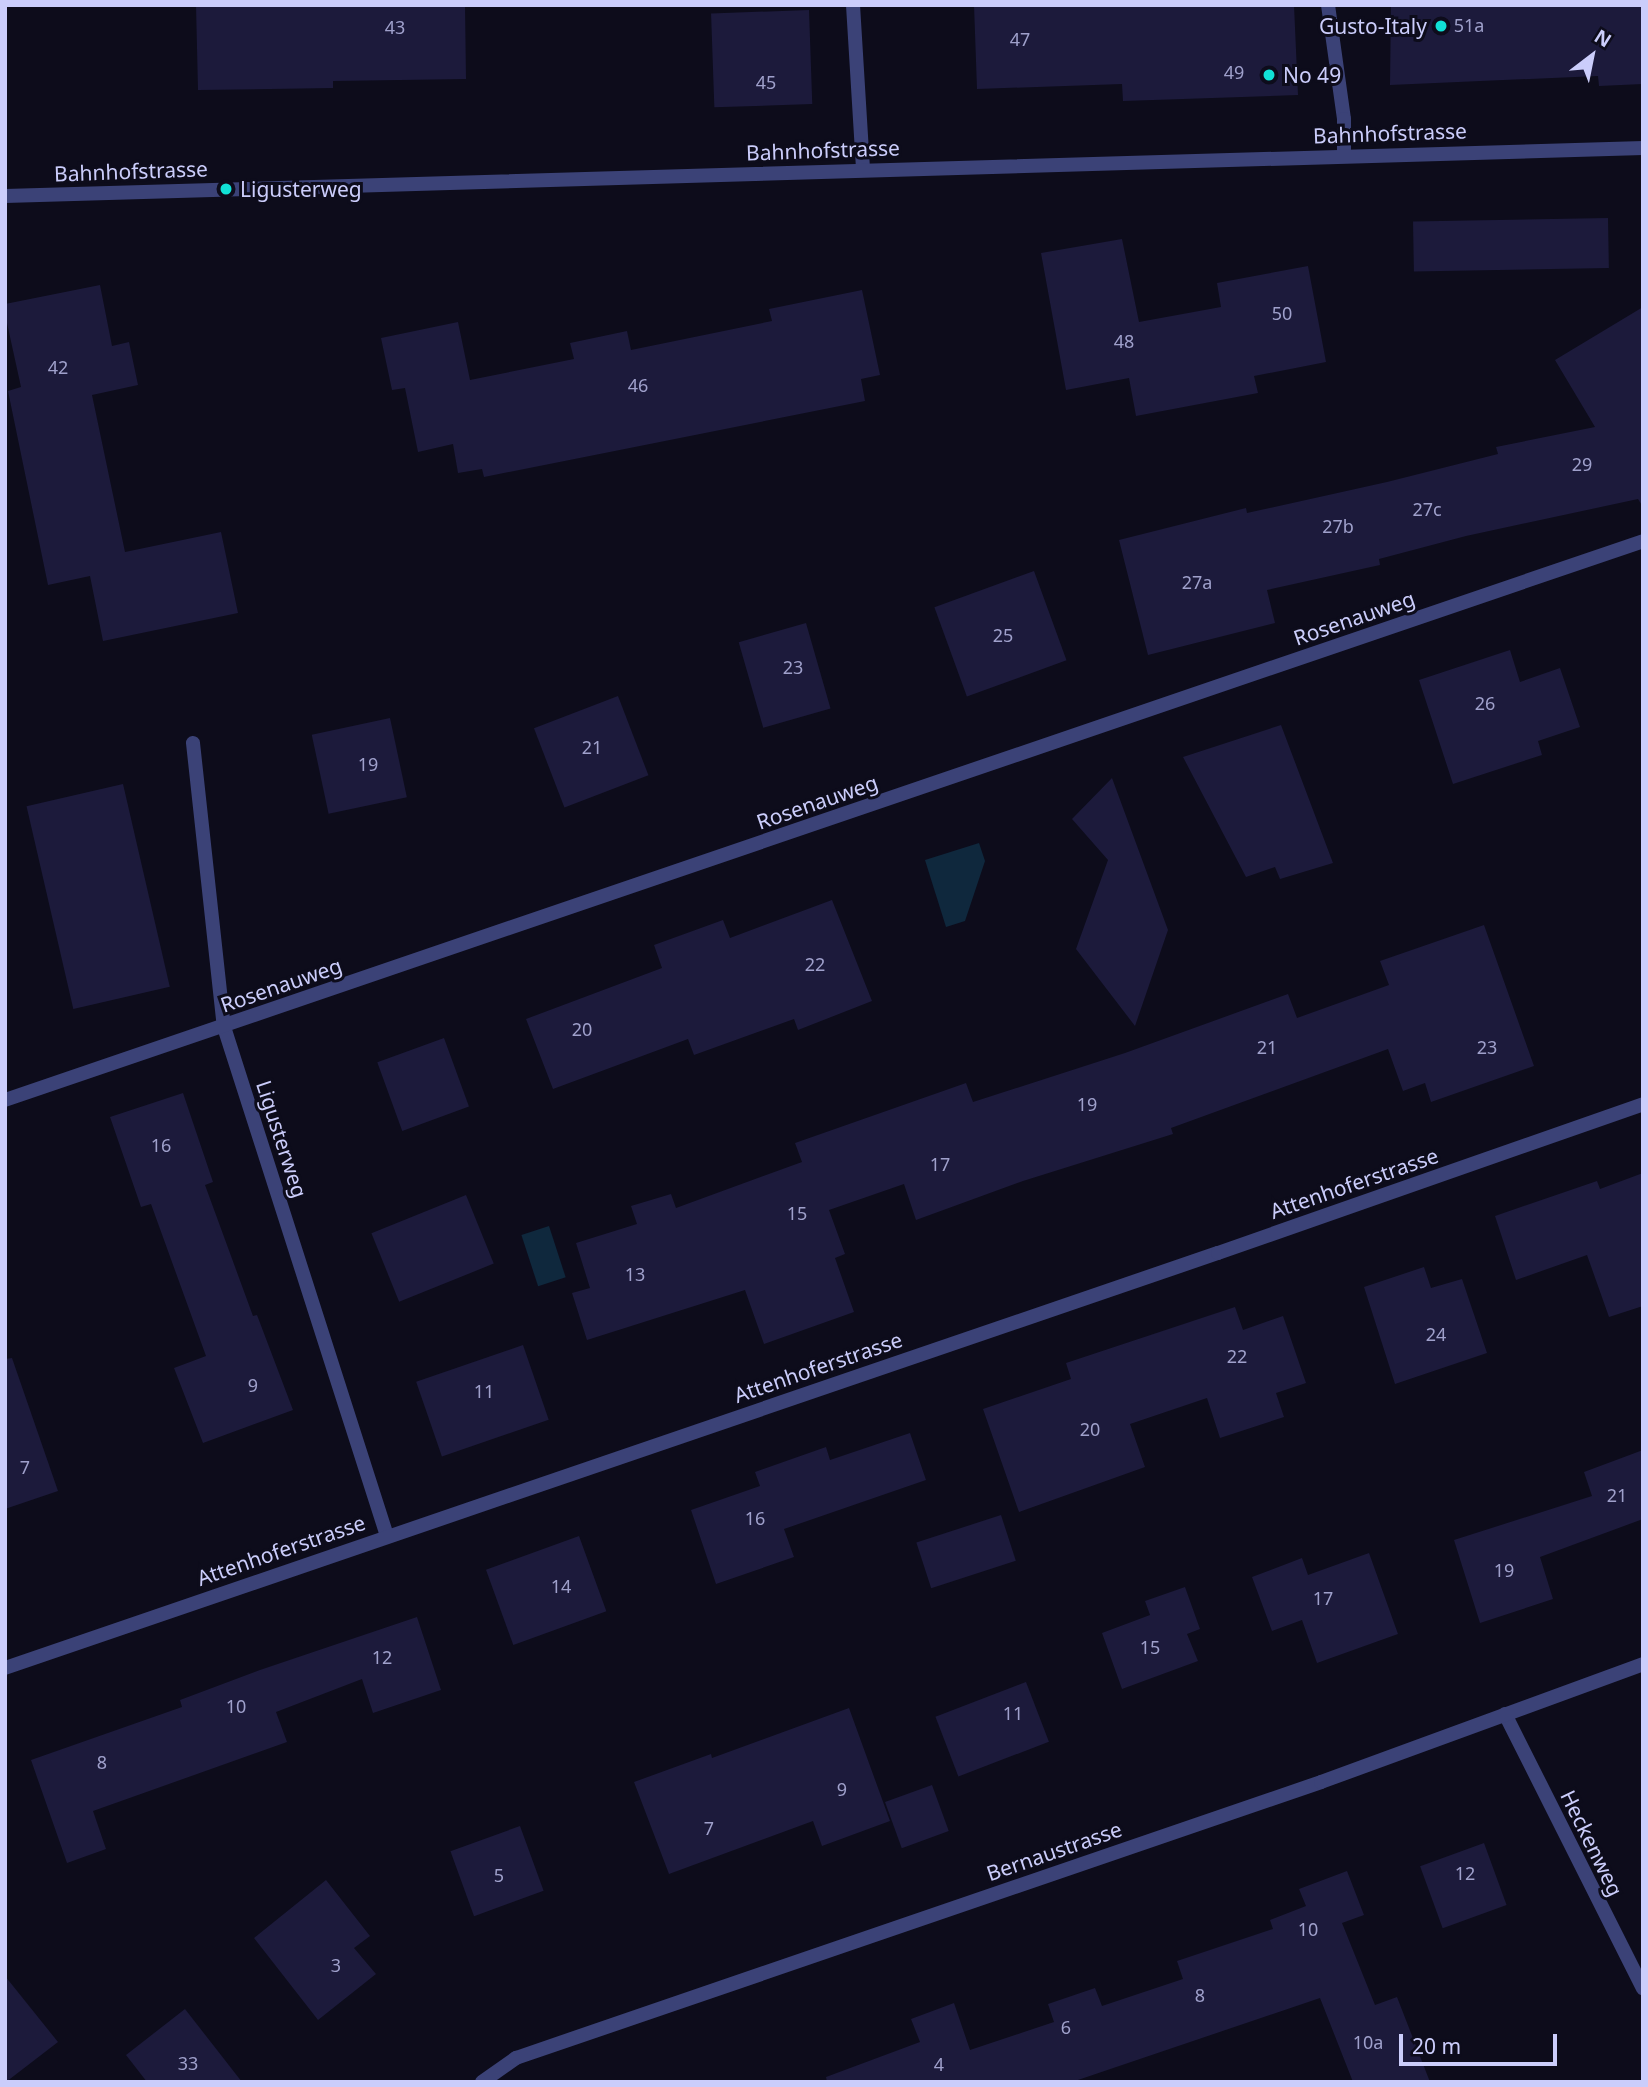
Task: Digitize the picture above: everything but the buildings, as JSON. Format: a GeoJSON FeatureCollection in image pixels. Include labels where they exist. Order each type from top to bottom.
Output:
{"type":"FeatureCollection","features":[{"type":"Feature","properties":{"kind":"street"},"geometry":{"type":"LineString","coordinates":[[853,5],[863,170]]}},
{"type":"Feature","properties":{"kind":"street"},"geometry":{"type":"LineString","coordinates":[[1328,5],[1344,119],[1344,156]]}},
{"type":"Feature","properties":{"kind":"street","name":"Bahnhofstrasse"},"geometry":{"type":"LineString","coordinates":[[5,196],[1643,148]]}},
{"type":"Feature","properties":{"kind":"street","name":"Rosenauweg"},"geometry":{"type":"LineString","coordinates":[[5,1100],[1643,541]]}},
{"type":"Feature","properties":{"kind":"street","name":"Ligusterweg"},"geometry":{"type":"LineString","coordinates":[[193,743],[225,1027],[387,1536]]}},
{"type":"Feature","properties":{"kind":"street","name":"Attenhoferstrasse"},"geometry":{"type":"LineString","coordinates":[[5,1668],[1205,1258],[1643,1104]]}},
{"type":"Feature","properties":{"kind":"street","name":"Bernaustrasse"},"geometry":{"type":"LineString","coordinates":[[482,2082],[516,2058],[1321,1782],[1643,1664]]}},
{"type":"Feature","properties":{"kind":"street","name":"Heckenweg"},"geometry":{"type":"LineString","coordinates":[[1506,1714],[1643,1989]]}},
{"type":"Feature","properties":{"kind":"water"},"geometry":{"type":"Polygon","coordinates":[[[979,843],[985,861],[965,921],[946,927],[925,860],[979,843]]]}},
{"type":"Feature","properties":{"kind":"water"},"geometry":{"type":"Polygon","coordinates":[[[549,1226],[566,1277],[538,1286],[521,1235],[549,1226]]]}},
{"type":"Feature","properties":{"kind":"place","name":"Gusto-Italy"},"geometry":{"type":"Point","coordinates":[1441,26]}},
{"type":"Feature","properties":{"kind":"place","name":"No 49"},"geometry":{"type":"Point","coordinates":[1269,75]}},
{"type":"Feature","properties":{"kind":"place","name":"Ligusterweg"},"geometry":{"type":"Point","coordinates":[226,189]}}]}
